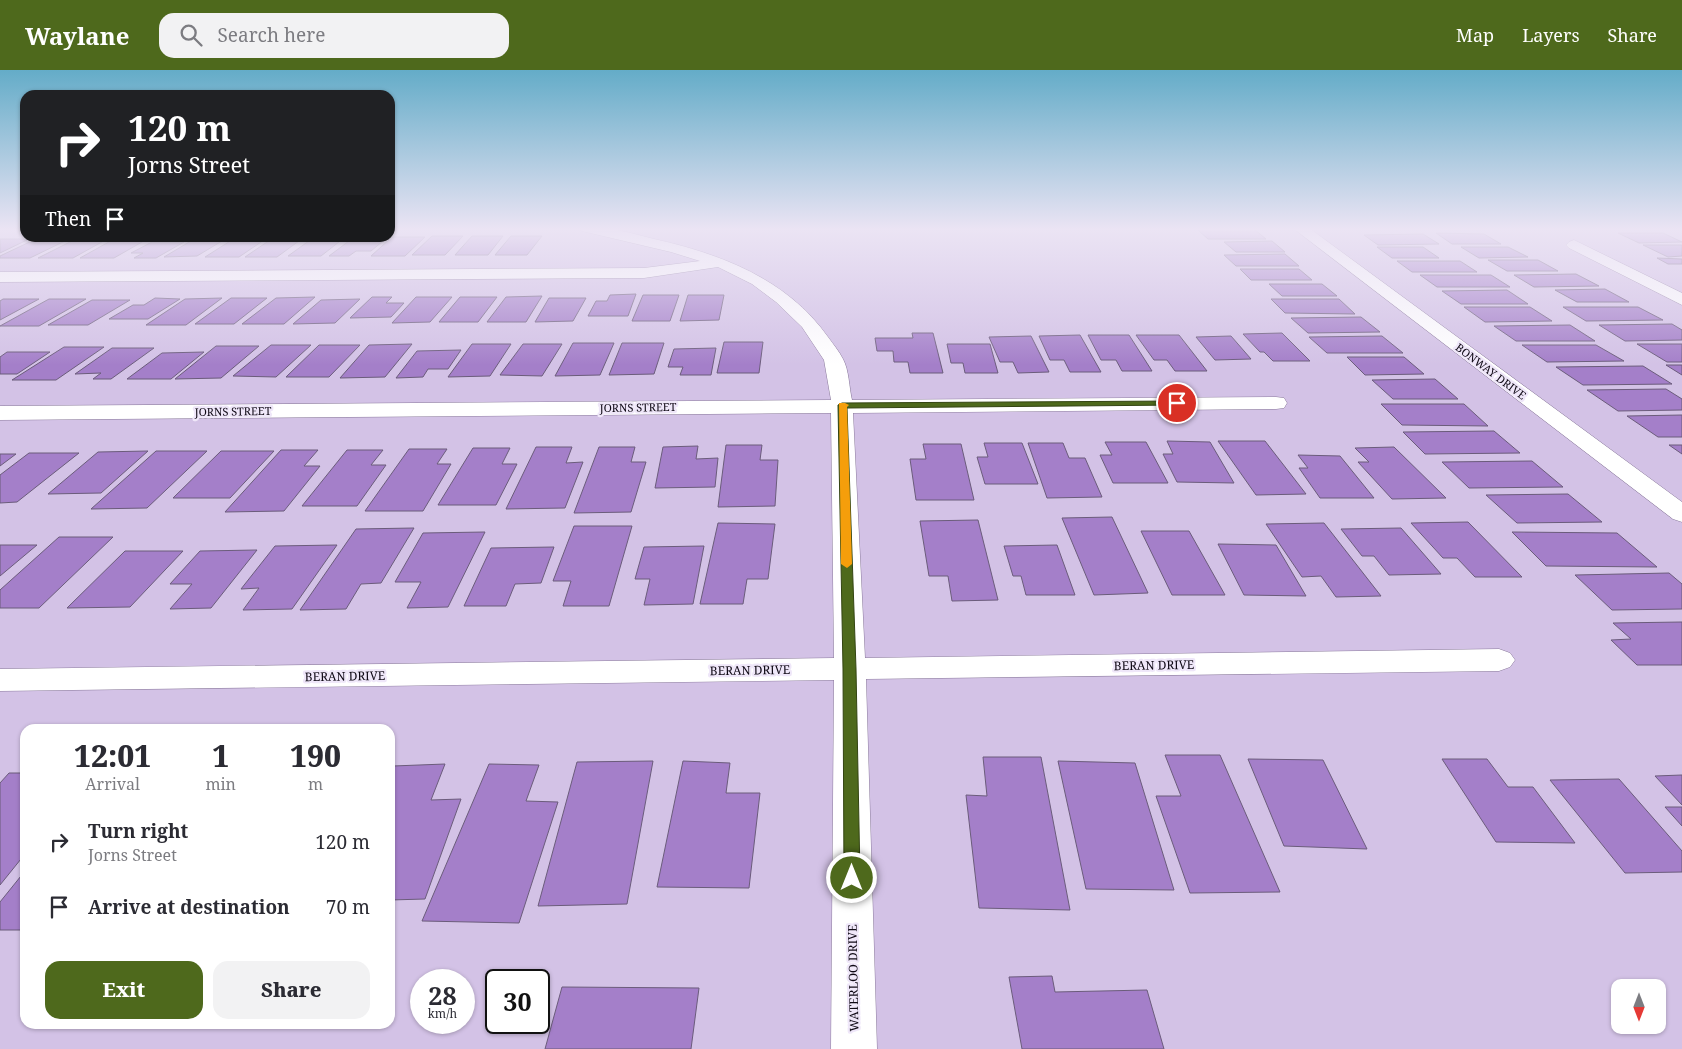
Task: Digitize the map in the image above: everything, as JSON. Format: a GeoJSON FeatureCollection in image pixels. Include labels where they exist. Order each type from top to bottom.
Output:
{"type":"FeatureCollection","features":[{"type":"Feature","properties":{"kind":"street"},"geometry":{"type":"LineString","coordinates":[[0,277],[533,274]]}},
{"type":"Feature","properties":{"kind":"street","name":"WATERLOO DRIVE"},"geometry":{"type":"LineString","coordinates":[[743,274],[758,281],[782,298],[809,323],[834,360],[842,405],[850,669],[854,1049]]}},
{"type":"Feature","properties":{"kind":"street","name":"BONWAY DRIVE"},"geometry":{"type":"LineString","coordinates":[[1361,274],[1682,514]]}},
{"type":"Feature","properties":{"kind":"street"},"geometry":{"type":"LineString","coordinates":[[1630,274],[1682,300]]}},
{"type":"Feature","properties":{"kind":"street","name":"JORNS STREET"},"geometry":{"type":"LineString","coordinates":[[0,413],[1276,403]]}},
{"type":"Feature","properties":{"kind":"street","name":"BERAN DRIVE"},"geometry":{"type":"LineString","coordinates":[[0,680],[1499,660]]}},
{"type":"Feature","properties":{"kind":"building"},"geometry":{"type":"Polygon","coordinates":[[[1245,274],[1305,274],[1312,280],[1251,280],[1245,274]]]}},
{"type":"Feature","properties":{"kind":"building"},"geometry":{"type":"Polygon","coordinates":[[[1576,274],[1599,286],[1534,287],[1514,275],[1576,274]]]}},
{"type":"Feature","properties":{"kind":"building"},"geometry":{"type":"Polygon","coordinates":[[[1420,275],[1491,275],[1510,287],[1437,287],[1420,275]]]}},
{"type":"Feature","properties":{"kind":"building"},"geometry":{"type":"Polygon","coordinates":[[[1269,284],[1322,284],[1337,296],[1282,296],[1269,284]]]}},
{"type":"Feature","properties":{"kind":"building"},"geometry":{"type":"Polygon","coordinates":[[[1605,289],[1629,302],[1577,302],[1555,290],[1605,289]]]}},
{"type":"Feature","properties":{"kind":"building"},"geometry":{"type":"Polygon","coordinates":[[[1507,290],[1528,304],[1461,304],[1442,291],[1507,290]]]}},
{"type":"Feature","properties":{"kind":"building"},"geometry":{"type":"Polygon","coordinates":[[[636,294],[628,316],[588,316],[596,301],[607,301],[610,295],[636,294]]]}},
{"type":"Feature","properties":{"kind":"building"},"geometry":{"type":"Polygon","coordinates":[[[643,295],[679,295],[670,321],[632,321],[643,295]]]}},
{"type":"Feature","properties":{"kind":"building"},"geometry":{"type":"Polygon","coordinates":[[[688,295],[724,295],[719,320],[680,321],[688,295]]]}},
{"type":"Feature","properties":{"kind":"building"},"geometry":{"type":"Polygon","coordinates":[[[542,296],[526,322],[487,322],[506,297],[542,296]]]}},
{"type":"Feature","properties":{"kind":"building"},"geometry":{"type":"Polygon","coordinates":[[[315,297],[284,324],[242,324],[276,298],[315,297]]]}},
{"type":"Feature","properties":{"kind":"building"},"geometry":{"type":"Polygon","coordinates":[[[372,297],[392,297],[386,303],[404,303],[391,317],[350,318],[372,297]]]}},
{"type":"Feature","properties":{"kind":"building"},"geometry":{"type":"Polygon","coordinates":[[[416,297],[452,297],[430,322],[392,323],[416,297]]]}},
{"type":"Feature","properties":{"kind":"building"},"geometry":{"type":"Polygon","coordinates":[[[460,297],[497,297],[478,322],[439,322],[460,297]]]}},
{"type":"Feature","properties":{"kind":"building"},"geometry":{"type":"Polygon","coordinates":[[[155,298],[180,299],[148,319],[109,319],[133,305],[144,305],[155,298]]]}},
{"type":"Feature","properties":{"kind":"building"},"geometry":{"type":"Polygon","coordinates":[[[222,298],[186,325],[146,325],[185,299],[222,298]]]}},
{"type":"Feature","properties":{"kind":"building"},"geometry":{"type":"Polygon","coordinates":[[[231,298],[267,298],[234,324],[195,324],[231,298]]]}},
{"type":"Feature","properties":{"kind":"building"},"geometry":{"type":"Polygon","coordinates":[[[549,298],[586,298],[573,321],[535,322],[549,298]]]}},
{"type":"Feature","properties":{"kind":"building"},"geometry":{"type":"Polygon","coordinates":[[[3,299],[39,299],[0,320],[0,301],[3,299]]]}},
{"type":"Feature","properties":{"kind":"building"},"geometry":{"type":"Polygon","coordinates":[[[49,299],[86,299],[39,326],[0,326],[49,299]]]}},
{"type":"Feature","properties":{"kind":"building"},"geometry":{"type":"Polygon","coordinates":[[[360,299],[335,323],[293,324],[321,300],[360,299]]]}},
{"type":"Feature","properties":{"kind":"building"},"geometry":{"type":"Polygon","coordinates":[[[1271,299],[1339,299],[1355,314],[1285,313],[1271,299]]]}},
{"type":"Feature","properties":{"kind":"building"},"geometry":{"type":"Polygon","coordinates":[[[92,300],[130,300],[88,325],[48,325],[92,300]]]}},
{"type":"Feature","properties":{"kind":"building"},"geometry":{"type":"Polygon","coordinates":[[[1464,307],[1530,307],[1552,321],[1485,322],[1464,307]]]}},
{"type":"Feature","properties":{"kind":"building"},"geometry":{"type":"Polygon","coordinates":[[[1563,307],[1638,307],[1663,320],[1586,321],[1563,307]]]}},
{"type":"Feature","properties":{"kind":"building"},"geometry":{"type":"Polygon","coordinates":[[[1361,317],[1380,332],[1308,333],[1291,318],[1361,317]]]}},
{"type":"Feature","properties":{"kind":"building"},"geometry":{"type":"Polygon","coordinates":[[[1672,324],[1682,330],[1682,340],[1625,341],[1599,325],[1672,324]]]}},
{"type":"Feature","properties":{"kind":"building"},"geometry":{"type":"Polygon","coordinates":[[[1570,325],[1595,341],[1516,341],[1494,326],[1570,325]]]}},
{"type":"Feature","properties":{"kind":"building"},"geometry":{"type":"Polygon","coordinates":[[[912,333],[933,333],[943,373],[910,373],[908,362],[894,362],[893,351],[877,351],[875,338],[913,338],[912,333]]]}},
{"type":"Feature","properties":{"kind":"building"},"geometry":{"type":"Polygon","coordinates":[[[1282,333],[1310,361],[1273,361],[1264,352],[1260,352],[1243,334],[1282,333]]]}},
{"type":"Feature","properties":{"kind":"building"},"geometry":{"type":"Polygon","coordinates":[[[1080,335],[1101,372],[1070,372],[1064,360],[1050,360],[1039,336],[1080,335]]]}},
{"type":"Feature","properties":{"kind":"building"},"geometry":{"type":"Polygon","coordinates":[[[1088,335],[1129,335],[1152,371],[1122,371],[1116,360],[1101,360],[1088,335]]]}},
{"type":"Feature","properties":{"kind":"building"},"geometry":{"type":"Polygon","coordinates":[[[1136,335],[1179,335],[1207,371],[1175,371],[1167,360],[1154,360],[1136,335]]]}},
{"type":"Feature","properties":{"kind":"building"},"geometry":{"type":"Polygon","coordinates":[[[1031,336],[1049,372],[1018,373],[1013,362],[1000,362],[989,337],[1031,336]]]}},
{"type":"Feature","properties":{"kind":"building"},"geometry":{"type":"Polygon","coordinates":[[[1231,336],[1251,359],[1215,360],[1196,337],[1231,336]]]}},
{"type":"Feature","properties":{"kind":"building"},"geometry":{"type":"Polygon","coordinates":[[[1382,336],[1403,353],[1327,353],[1309,337],[1382,336]]]}},
{"type":"Feature","properties":{"kind":"building"},"geometry":{"type":"Polygon","coordinates":[[[724,342],[763,342],[759,373],[717,373],[724,342]]]}},
{"type":"Feature","properties":{"kind":"building"},"geometry":{"type":"Polygon","coordinates":[[[573,343],[614,343],[600,375],[555,376],[573,343]]]}},
{"type":"Feature","properties":{"kind":"building"},"geometry":{"type":"Polygon","coordinates":[[[622,343],[664,343],[654,374],[609,375],[622,343]]]}},
{"type":"Feature","properties":{"kind":"building"},"geometry":{"type":"Polygon","coordinates":[[[412,344],[385,377],[340,378],[369,345],[412,344]]]}},
{"type":"Feature","properties":{"kind":"building"},"geometry":{"type":"Polygon","coordinates":[[[472,344],[511,344],[490,376],[448,377],[472,344]]]}},
{"type":"Feature","properties":{"kind":"building"},"geometry":{"type":"Polygon","coordinates":[[[523,344],[562,344],[542,376],[500,375],[523,344]]]}},
{"type":"Feature","properties":{"kind":"building"},"geometry":{"type":"Polygon","coordinates":[[[947,344],[990,344],[998,373],[965,373],[963,363],[951,363],[947,344]]]}},
{"type":"Feature","properties":{"kind":"building"},"geometry":{"type":"Polygon","coordinates":[[[1637,344],[1682,344],[1682,362],[1667,362],[1637,344]]]}},
{"type":"Feature","properties":{"kind":"building"},"geometry":{"type":"Polygon","coordinates":[[[271,345],[311,345],[276,377],[233,376],[271,345]]]}},
{"type":"Feature","properties":{"kind":"building"},"geometry":{"type":"Polygon","coordinates":[[[319,345],[360,345],[329,377],[286,377],[319,345]]]}},
{"type":"Feature","properties":{"kind":"building"},"geometry":{"type":"Polygon","coordinates":[[[1522,345],[1596,345],[1624,361],[1547,362],[1522,345]]]}},
{"type":"Feature","properties":{"kind":"building"},"geometry":{"type":"Polygon","coordinates":[[[216,346],[259,346],[221,378],[175,379],[216,346]]]}},
{"type":"Feature","properties":{"kind":"building"},"geometry":{"type":"Polygon","coordinates":[[[64,347],[104,347],[56,380],[12,380],[64,347]]]}},
{"type":"Feature","properties":{"kind":"building"},"geometry":{"type":"Polygon","coordinates":[[[112,348],[154,348],[111,379],[93,379],[101,373],[75,374],[112,348]]]}},
{"type":"Feature","properties":{"kind":"building"},"geometry":{"type":"Polygon","coordinates":[[[716,348],[711,375],[680,375],[683,367],[668,367],[674,349],[716,348]]]}},
{"type":"Feature","properties":{"kind":"building"},"geometry":{"type":"Polygon","coordinates":[[[461,350],[448,369],[428,369],[423,377],[396,378],[417,351],[461,350]]]}},
{"type":"Feature","properties":{"kind":"building"},"geometry":{"type":"Polygon","coordinates":[[[7,352],[50,352],[17,374],[0,374],[0,357],[7,352]]]}},
{"type":"Feature","properties":{"kind":"building"},"geometry":{"type":"Polygon","coordinates":[[[204,352],[171,379],[127,379],[162,353],[204,352]]]}},
{"type":"Feature","properties":{"kind":"building"},"geometry":{"type":"Polygon","coordinates":[[[1347,357],[1404,357],[1424,374],[1365,375],[1347,357]]]}},
{"type":"Feature","properties":{"kind":"building"},"geometry":{"type":"Polygon","coordinates":[[[1666,365],[1682,365],[1682,375],[1666,365]]]}},
{"type":"Feature","properties":{"kind":"building"},"geometry":{"type":"Polygon","coordinates":[[[1643,366],[1672,384],[1583,385],[1556,367],[1643,366]]]}},
{"type":"Feature","properties":{"kind":"building"},"geometry":{"type":"Polygon","coordinates":[[[1435,379],[1458,399],[1393,399],[1372,380],[1435,379]]]}},
{"type":"Feature","properties":{"kind":"building"},"geometry":{"type":"Polygon","coordinates":[[[1666,389],[1682,399],[1682,410],[1618,411],[1587,390],[1666,389]]]}},
{"type":"Feature","properties":{"kind":"building"},"geometry":{"type":"Polygon","coordinates":[[[1381,404],[1464,404],[1488,426],[1402,425],[1381,404]]]}},
{"type":"Feature","properties":{"kind":"building"},"geometry":{"type":"Polygon","coordinates":[[[1682,415],[1682,437],[1658,437],[1627,416],[1682,415]]]}},
{"type":"Feature","properties":{"kind":"building"},"geometry":{"type":"Polygon","coordinates":[[[1494,431],[1520,453],[1425,454],[1403,432],[1494,431]]]}},
{"type":"Feature","properties":{"kind":"building"},"geometry":{"type":"Polygon","coordinates":[[[1167,441],[1210,442],[1234,483],[1177,482],[1163,454],[1173,454],[1167,441]]]}},
{"type":"Feature","properties":{"kind":"building"},"geometry":{"type":"Polygon","coordinates":[[[1218,441],[1265,441],[1306,494],[1256,495],[1218,441]]]}},
{"type":"Feature","properties":{"kind":"building"},"geometry":{"type":"Polygon","coordinates":[[[1105,442],[1146,442],[1168,483],[1113,483],[1100,455],[1112,455],[1105,442]]]}},
{"type":"Feature","properties":{"kind":"building"},"geometry":{"type":"Polygon","coordinates":[[[984,443],[1022,443],[1038,484],[985,484],[977,457],[988,457],[984,443]]]}},
{"type":"Feature","properties":{"kind":"building"},"geometry":{"type":"Polygon","coordinates":[[[1028,443],[1063,443],[1069,458],[1085,458],[1102,497],[1047,498],[1028,443]]]}},
{"type":"Feature","properties":{"kind":"building"},"geometry":{"type":"Polygon","coordinates":[[[923,444],[961,444],[974,500],[916,500],[910,459],[926,459],[923,444]]]}},
{"type":"Feature","properties":{"kind":"building"},"geometry":{"type":"Polygon","coordinates":[[[726,445],[762,445],[760,460],[778,460],[775,506],[718,507],[726,445]]]}},
{"type":"Feature","properties":{"kind":"building"},"geometry":{"type":"Polygon","coordinates":[[[1669,445],[1682,445],[1682,454],[1669,445]]]}},
{"type":"Feature","properties":{"kind":"building"},"geometry":{"type":"Polygon","coordinates":[[[698,446],[696,459],[718,458],[715,487],[655,488],[663,447],[698,446]]]}},
{"type":"Feature","properties":{"kind":"building"},"geometry":{"type":"Polygon","coordinates":[[[536,447],[572,447],[566,463],[583,462],[565,508],[506,509],[536,447]]]}},
{"type":"Feature","properties":{"kind":"building"},"geometry":{"type":"Polygon","coordinates":[[[599,447],[635,447],[631,462],[646,462],[631,512],[574,513],[599,447]]]}},
{"type":"Feature","properties":{"kind":"building"},"geometry":{"type":"Polygon","coordinates":[[[1394,447],[1446,498],[1392,499],[1358,462],[1369,462],[1355,448],[1394,447]]]}},
{"type":"Feature","properties":{"kind":"building"},"geometry":{"type":"Polygon","coordinates":[[[473,448],[510,448],[502,464],[517,464],[496,505],[438,505],[473,448]]]}},
{"type":"Feature","properties":{"kind":"building"},"geometry":{"type":"Polygon","coordinates":[[[409,449],[447,449],[437,464],[451,464],[423,511],[365,511],[409,449]]]}},
{"type":"Feature","properties":{"kind":"building"},"geometry":{"type":"Polygon","coordinates":[[[281,450],[318,450],[304,466],[320,466],[284,511],[225,512],[281,450]]]}},
{"type":"Feature","properties":{"kind":"building"},"geometry":{"type":"Polygon","coordinates":[[[347,450],[383,450],[371,465],[386,465],[357,506],[302,506],[347,450]]]}},
{"type":"Feature","properties":{"kind":"building"},"geometry":{"type":"Polygon","coordinates":[[[148,451],[101,493],[48,494],[98,452],[148,451]]]}},
{"type":"Feature","properties":{"kind":"building"},"geometry":{"type":"Polygon","coordinates":[[[156,451],[207,451],[147,508],[91,509],[156,451]]]}},
{"type":"Feature","properties":{"kind":"building"},"geometry":{"type":"Polygon","coordinates":[[[221,451],[274,451],[230,498],[173,498],[221,451]]]}},
{"type":"Feature","properties":{"kind":"building"},"geometry":{"type":"Polygon","coordinates":[[[29,453],[79,453],[17,502],[0,503],[0,475],[29,453]]]}},
{"type":"Feature","properties":{"kind":"building"},"geometry":{"type":"Polygon","coordinates":[[[0,454],[16,454],[0,466],[0,454]]]}},
{"type":"Feature","properties":{"kind":"building"},"geometry":{"type":"Polygon","coordinates":[[[1298,455],[1340,456],[1374,498],[1320,498],[1299,468],[1308,468],[1298,455]]]}},
{"type":"Feature","properties":{"kind":"building"},"geometry":{"type":"Polygon","coordinates":[[[1532,461],[1563,487],[1469,488],[1442,462],[1532,461]]]}},
{"type":"Feature","properties":{"kind":"building"},"geometry":{"type":"Polygon","coordinates":[[[1568,494],[1602,522],[1517,523],[1486,495],[1568,494]]]}},
{"type":"Feature","properties":{"kind":"building"},"geometry":{"type":"Polygon","coordinates":[[[1112,517],[1148,593],[1094,595],[1062,518],[1112,517]]]}},
{"type":"Feature","properties":{"kind":"building"},"geometry":{"type":"Polygon","coordinates":[[[978,520],[998,600],[952,601],[948,576],[929,576],[920,521],[978,520]]]}},
{"type":"Feature","properties":{"kind":"building"},"geometry":{"type":"Polygon","coordinates":[[[1468,522],[1522,577],[1475,577],[1457,558],[1443,558],[1411,523],[1468,522]]]}},
{"type":"Feature","properties":{"kind":"building"},"geometry":{"type":"Polygon","coordinates":[[[718,523],[775,524],[768,579],[747,579],[743,604],[700,604],[718,523]]]}},
{"type":"Feature","properties":{"kind":"building"},"geometry":{"type":"Polygon","coordinates":[[[1324,523],[1381,596],[1336,597],[1321,576],[1302,577],[1266,524],[1324,523]]]}},
{"type":"Feature","properties":{"kind":"building"},"geometry":{"type":"Polygon","coordinates":[[[574,526],[632,526],[609,606],[563,606],[571,581],[553,581],[574,526]]]}},
{"type":"Feature","properties":{"kind":"building"},"geometry":{"type":"Polygon","coordinates":[[[414,528],[381,583],[361,584],[346,609],[300,610],[356,529],[414,528]]]}},
{"type":"Feature","properties":{"kind":"building"},"geometry":{"type":"Polygon","coordinates":[[[1401,528],[1441,574],[1389,575],[1374,556],[1362,556],[1341,529],[1401,528]]]}},
{"type":"Feature","properties":{"kind":"building"},"geometry":{"type":"Polygon","coordinates":[[[1141,531],[1189,531],[1225,595],[1172,595],[1141,531]]]}},
{"type":"Feature","properties":{"kind":"building"},"geometry":{"type":"Polygon","coordinates":[[[485,532],[448,607],[407,608],[421,582],[395,582],[423,533],[485,532]]]}},
{"type":"Feature","properties":{"kind":"building"},"geometry":{"type":"Polygon","coordinates":[[[1512,532],[1617,533],[1657,567],[1546,566],[1512,532]]]}},
{"type":"Feature","properties":{"kind":"building"},"geometry":{"type":"Polygon","coordinates":[[[59,537],[113,537],[39,608],[0,608],[0,590],[59,537]]]}},
{"type":"Feature","properties":{"kind":"building"},"geometry":{"type":"Polygon","coordinates":[[[1218,544],[1276,545],[1306,596],[1244,595],[1218,544]]]}},
{"type":"Feature","properties":{"kind":"building"},"geometry":{"type":"Polygon","coordinates":[[[0,545],[37,545],[0,576],[0,545]]]}},
{"type":"Feature","properties":{"kind":"building"},"geometry":{"type":"Polygon","coordinates":[[[337,545],[292,609],[243,610],[259,588],[241,589],[275,546],[337,545]]]}},
{"type":"Feature","properties":{"kind":"building"},"geometry":{"type":"Polygon","coordinates":[[[1057,545],[1075,595],[1026,595],[1021,576],[1013,576],[1004,546],[1057,545]]]}},
{"type":"Feature","properties":{"kind":"building"},"geometry":{"type":"Polygon","coordinates":[[[704,546],[693,604],[644,605],[650,579],[635,579],[644,547],[704,546]]]}},
{"type":"Feature","properties":{"kind":"building"},"geometry":{"type":"Polygon","coordinates":[[[554,547],[541,583],[515,584],[506,606],[464,606],[491,548],[554,547]]]}},
{"type":"Feature","properties":{"kind":"building"},"geometry":{"type":"Polygon","coordinates":[[[257,550],[211,608],[170,609],[192,584],[170,584],[200,551],[257,550]]]}},
{"type":"Feature","properties":{"kind":"building"},"geometry":{"type":"Polygon","coordinates":[[[125,551],[183,551],[130,607],[67,608],[125,551]]]}},
{"type":"Feature","properties":{"kind":"building"},"geometry":{"type":"Polygon","coordinates":[[[1669,573],[1682,584],[1682,609],[1612,610],[1575,575],[1669,573]]]}},
{"type":"Feature","properties":{"kind":"building"},"geometry":{"type":"Polygon","coordinates":[[[1682,622],[1682,665],[1637,665],[1611,640],[1631,639],[1613,623],[1682,622]]]}},
{"type":"Feature","properties":{"kind":"building"},"geometry":{"type":"Polygon","coordinates":[[[1165,755],[1220,755],[1280,892],[1190,893],[1156,796],[1181,796],[1165,755]]]}},
{"type":"Feature","properties":{"kind":"building"},"geometry":{"type":"Polygon","coordinates":[[[983,757],[1041,757],[1070,910],[979,908],[966,795],[987,796],[983,757]]]}},
{"type":"Feature","properties":{"kind":"building"},"geometry":{"type":"Polygon","coordinates":[[[1248,759],[1323,760],[1367,849],[1284,846],[1248,759]]]}},
{"type":"Feature","properties":{"kind":"building"},"geometry":{"type":"Polygon","coordinates":[[[1442,759],[1487,759],[1508,787],[1533,787],[1575,843],[1496,842],[1442,759]]]}},
{"type":"Feature","properties":{"kind":"building"},"geometry":{"type":"Polygon","coordinates":[[[653,761],[627,904],[538,906],[577,762],[653,761]]]}},
{"type":"Feature","properties":{"kind":"building"},"geometry":{"type":"Polygon","coordinates":[[[683,761],[730,763],[726,793],[760,793],[749,888],[657,887],[683,761]]]}},
{"type":"Feature","properties":{"kind":"building"},"geometry":{"type":"Polygon","coordinates":[[[1058,761],[1135,763],[1174,890],[1086,889],[1058,761]]]}},
{"type":"Feature","properties":{"kind":"building"},"geometry":{"type":"Polygon","coordinates":[[[445,764],[431,800],[461,799],[425,899],[395,900],[395,766],[445,764]]]}},
{"type":"Feature","properties":{"kind":"building"},"geometry":{"type":"Polygon","coordinates":[[[489,764],[539,765],[526,801],[558,802],[519,923],[422,921],[489,764]]]}},
{"type":"Feature","properties":{"kind":"building"},"geometry":{"type":"Polygon","coordinates":[[[9,773],[20,773],[20,860],[0,885],[0,783],[9,773]]]}},
{"type":"Feature","properties":{"kind":"building"},"geometry":{"type":"Polygon","coordinates":[[[1682,775],[1682,805],[1655,776],[1682,775]]]}},
{"type":"Feature","properties":{"kind":"building"},"geometry":{"type":"Polygon","coordinates":[[[1619,779],[1682,851],[1682,872],[1625,873],[1550,780],[1619,779]]]}},
{"type":"Feature","properties":{"kind":"building"},"geometry":{"type":"Polygon","coordinates":[[[1665,807],[1682,807],[1682,826],[1665,807]]]}},
{"type":"Feature","properties":{"kind":"building"},"geometry":{"type":"Polygon","coordinates":[[[20,877],[20,930],[0,930],[0,902],[20,877]]]}},
{"type":"Feature","properties":{"kind":"building"},"geometry":{"type":"Polygon","coordinates":[[[1052,976],[1055,992],[1147,990],[1164,1049],[1022,1049],[1009,977],[1052,976]]]}},
{"type":"Feature","properties":{"kind":"building"},"geometry":{"type":"Polygon","coordinates":[[[562,987],[699,988],[691,1049],[545,1049],[562,987]]]}},
{"type":"Feature","properties":{"kind":"slow traffic"},"geometry":{"type":"LineString","coordinates":[[845,405],[842,405],[847,564]]}},
{"type":"Feature","properties":{"kind":"route"},"geometry":{"type":"LineString","coordinates":[[852,878],[850,669],[842,405],[1177,403]]}}]}
